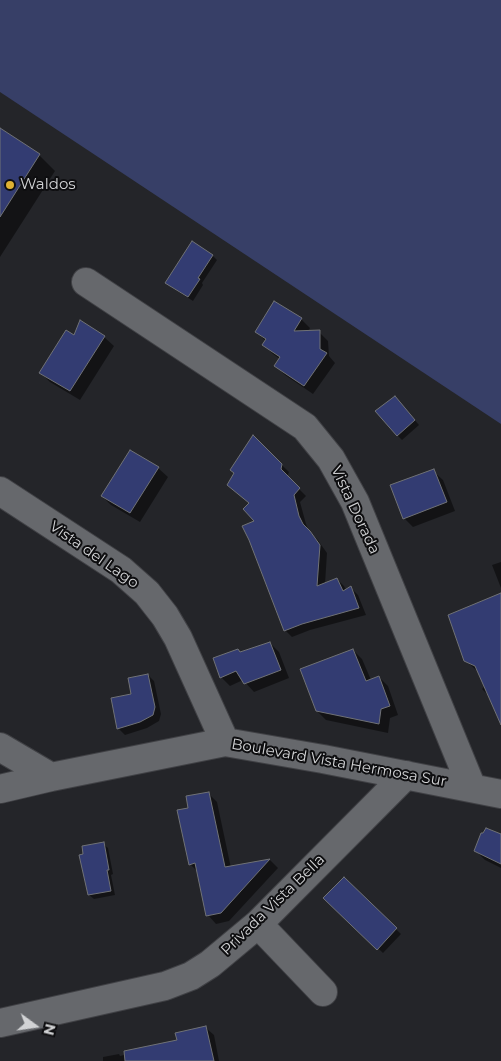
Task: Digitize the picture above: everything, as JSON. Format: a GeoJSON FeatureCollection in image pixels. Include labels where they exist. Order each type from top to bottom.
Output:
{"type":"FeatureCollection","features":[{"type":"Feature","properties":{"kind":"street","name":"Vista Dorada"},"geometry":{"type":"LineString","coordinates":[[86,282],[305,427],[331,459],[355,502],[472,788]]}},
{"type":"Feature","properties":{"kind":"street","name":"Vista del Lago"},"geometry":{"type":"LineString","coordinates":[[0,491],[121,570],[147,593],[165,616],[178,638],[225,742]]}},
{"type":"Feature","properties":{"kind":"street","name":"Boulevard Vista Hermosa Sur"},"geometry":{"type":"LineString","coordinates":[[0,789],[225,742],[501,794]]}},
{"type":"Feature","properties":{"kind":"street"},"geometry":{"type":"LineString","coordinates":[[0,747],[51,777]]}},
{"type":"Feature","properties":{"kind":"street","name":"Privada Vista Bella"},"geometry":{"type":"LineString","coordinates":[[0,1023],[165,986],[191,976],[210,964],[258,924],[406,775]]}},
{"type":"Feature","properties":{"kind":"street"},"geometry":{"type":"LineString","coordinates":[[258,924],[323,992]]}},
{"type":"Feature","properties":{"kind":"shaded area"},"geometry":{"type":"Polygon","coordinates":[[[0,0],[501,0],[501,424],[0,92],[0,0]]]}},
{"type":"Feature","properties":{"kind":"building","name":"Waldos"},"geometry":{"type":"Polygon","coordinates":[[[0,128],[40,154],[0,217],[0,128]]]}},
{"type":"Feature","properties":{"kind":"building"},"geometry":{"type":"Polygon","coordinates":[[[192,241],[213,255],[188,297],[165,283],[192,241]]]}},
{"type":"Feature","properties":{"kind":"building"},"geometry":{"type":"Polygon","coordinates":[[[274,301],[302,318],[294,331],[320,330],[320,349],[327,353],[304,386],[274,366],[280,357],[262,345],[266,339],[255,332],[274,301]]]}},
{"type":"Feature","properties":{"kind":"building"},"geometry":{"type":"Polygon","coordinates":[[[80,320],[105,336],[70,391],[39,373],[66,330],[74,335],[80,320]]]}},
{"type":"Feature","properties":{"kind":"building"},"geometry":{"type":"Polygon","coordinates":[[[395,396],[415,420],[397,436],[375,411],[395,396]]]}},
{"type":"Feature","properties":{"kind":"building"},"geometry":{"type":"Polygon","coordinates":[[[253,435],[282,464],[281,469],[300,488],[294,495],[299,516],[320,545],[317,586],[337,578],[343,591],[351,586],[359,608],[284,631],[242,526],[254,521],[243,509],[249,503],[227,485],[234,473],[230,470],[253,435]]]}},
{"type":"Feature","properties":{"kind":"building"},"geometry":{"type":"Polygon","coordinates":[[[130,450],[159,467],[130,513],[101,496],[130,450]]]}},
{"type":"Feature","properties":{"kind":"building"},"geometry":{"type":"Polygon","coordinates":[[[434,469],[447,502],[403,519],[390,485],[434,469]]]}},
{"type":"Feature","properties":{"kind":"building"},"geometry":{"type":"Polygon","coordinates":[[[501,593],[501,725],[475,666],[464,661],[448,615],[501,593]]]}},
{"type":"Feature","properties":{"kind":"building"},"geometry":{"type":"Polygon","coordinates":[[[270,642],[281,670],[244,684],[236,671],[220,678],[213,658],[238,649],[240,652],[270,642]]]}},
{"type":"Feature","properties":{"kind":"building"},"geometry":{"type":"Polygon","coordinates":[[[353,649],[366,681],[379,676],[390,706],[381,709],[379,724],[316,711],[300,669],[353,649]]]}},
{"type":"Feature","properties":{"kind":"building"},"geometry":{"type":"Polygon","coordinates":[[[148,674],[155,707],[153,715],[140,722],[117,729],[111,698],[131,694],[128,678],[148,674]]]}},
{"type":"Feature","properties":{"kind":"building"},"geometry":{"type":"Polygon","coordinates":[[[209,792],[225,867],[270,859],[221,913],[206,916],[195,863],[189,865],[177,810],[188,808],[186,796],[209,792]]]}},
{"type":"Feature","properties":{"kind":"building"},"geometry":{"type":"Polygon","coordinates":[[[486,828],[501,834],[501,864],[474,851],[481,833],[486,828]]]}},
{"type":"Feature","properties":{"kind":"building"},"geometry":{"type":"Polygon","coordinates":[[[104,842],[111,891],[88,895],[79,855],[83,854],[82,846],[104,842]]]}},
{"type":"Feature","properties":{"kind":"building"},"geometry":{"type":"Polygon","coordinates":[[[344,877],[397,928],[377,950],[323,898],[344,877]]]}},
{"type":"Feature","properties":{"kind":"building"},"geometry":{"type":"Polygon","coordinates":[[[206,1026],[214,1061],[125,1061],[124,1051],[177,1040],[175,1033],[206,1026]]]}},
{"type":"Feature","properties":{"kind":"place","name":"Waldos"},"geometry":{"type":"Point","coordinates":[10,185]}}]}
